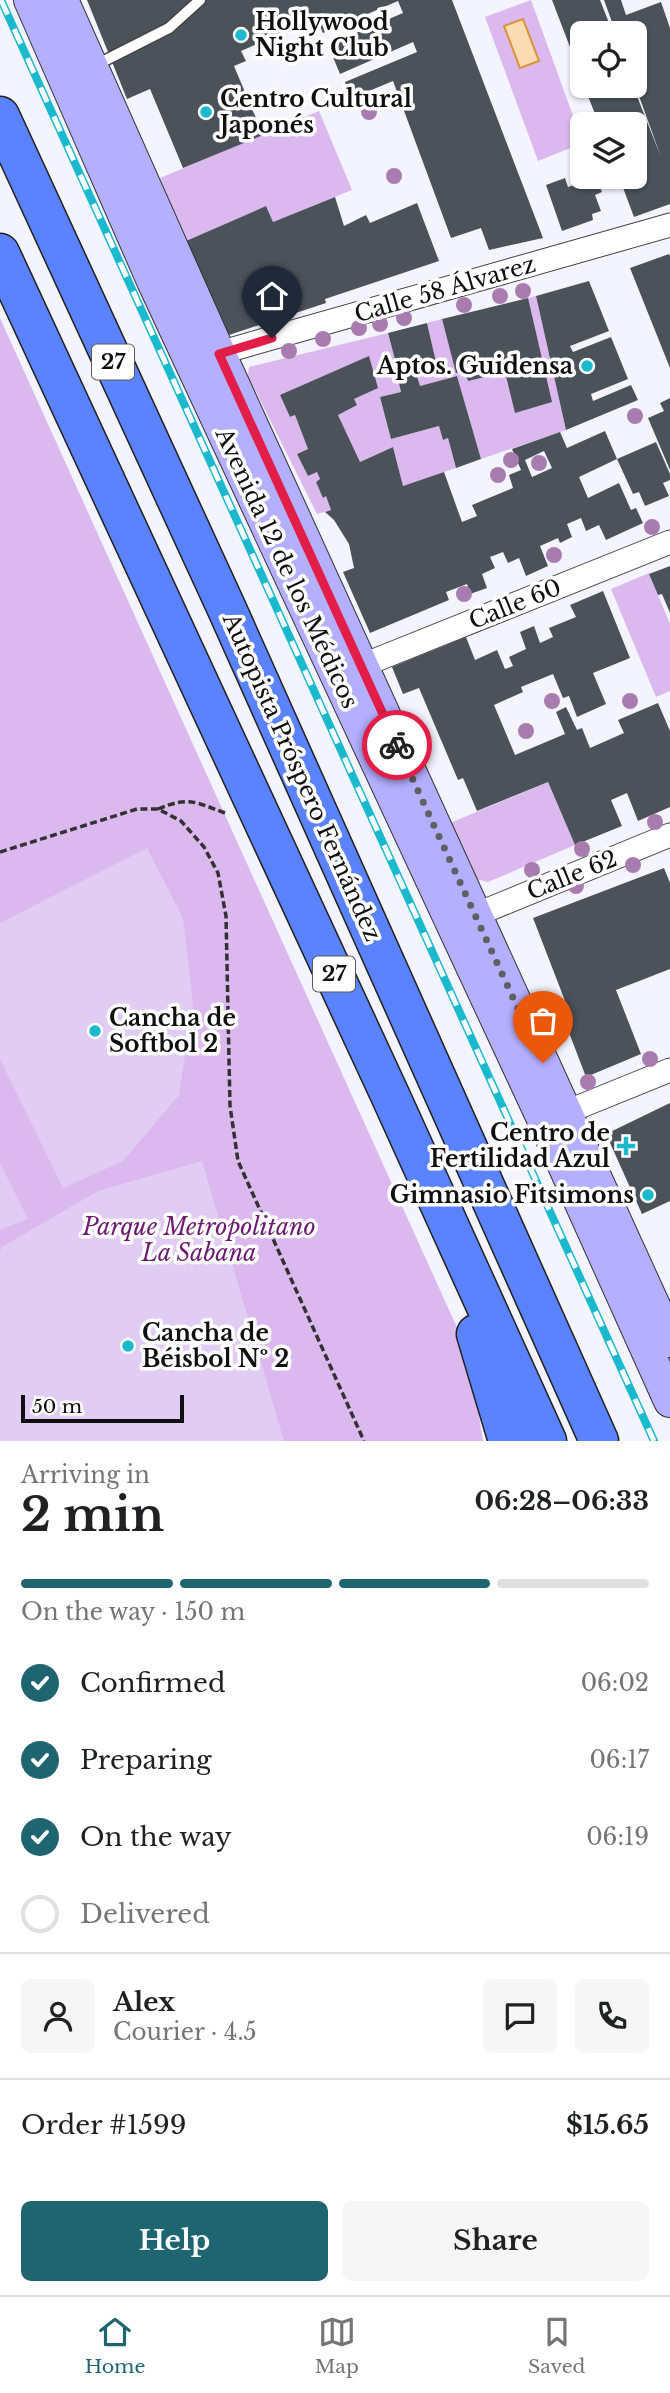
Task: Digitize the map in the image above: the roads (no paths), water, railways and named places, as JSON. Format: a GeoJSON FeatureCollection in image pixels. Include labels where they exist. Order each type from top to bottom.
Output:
{"type":"FeatureCollection","features":[{"type":"Feature","properties":{"kind":"highway","name":"Autopista Próspero Fernández"},"geometry":{"type":"LineString","coordinates":[[0,116],[226,607],[599,1441]]}},
{"type":"Feature","properties":{"kind":"highway","name":"27"},"geometry":{"type":"LineString","coordinates":[[0,253],[547,1441]]}},
{"type":"Feature","properties":{"kind":"highway"},"geometry":{"type":"LineString","coordinates":[[119,508],[152,540],[202,635],[209,639],[224,633],[227,623],[226,607]]}},
{"type":"Feature","properties":{"kind":"highway"},"geometry":{"type":"LineString","coordinates":[[390,1095],[481,1347],[508,1441]]}},
{"type":"Feature","properties":{"kind":"main road","name":"Avenida 12 de los Médicos"},"geometry":{"type":"LineString","coordinates":[[30,0],[153,282],[555,1117],[670,1341]]}},
{"type":"Feature","properties":{"kind":"main road","name":"Avenida 12 de los Médicos"},"geometry":{"type":"LineString","coordinates":[[62,0],[219,354],[475,915],[670,1401]]}},
{"type":"Feature","properties":{"kind":"street","name":"Calle 58 Álvarez"},"geometry":{"type":"LineString","coordinates":[[219,354],[670,225]]}},
{"type":"Feature","properties":{"kind":"street","name":"Calle 60"},"geometry":{"type":"LineString","coordinates":[[361,666],[670,542]]}},
{"type":"Feature","properties":{"kind":"street","name":"Calle 62"},"geometry":{"type":"LineString","coordinates":[[475,915],[670,835]]}},
{"type":"Feature","properties":{"kind":"street"},"geometry":{"type":"LineString","coordinates":[[555,1117],[670,1070]]}},
{"type":"Feature","properties":{"kind":"lane"},"geometry":{"type":"LineString","coordinates":[[91,67],[169,28],[200,0]]}},
{"type":"Feature","properties":{"kind":"railway"},"geometry":{"type":"LineString","coordinates":[[1,0],[654,1441]]}},
{"type":"Feature","properties":{"kind":"place","name":"Hollywood Night Club"},"geometry":{"type":"Point","coordinates":[241,35]}},
{"type":"Feature","properties":{"kind":"place","name":"Centro Cultural Japonés"},"geometry":{"type":"Point","coordinates":[206,112]}},
{"type":"Feature","properties":{"kind":"place","name":"Aptos. Guidensa"},"geometry":{"type":"Point","coordinates":[587,366]}},
{"type":"Feature","properties":{"kind":"place","name":"Cancha de Softbol 2"},"geometry":{"type":"Point","coordinates":[95,1031]}},
{"type":"Feature","properties":{"kind":"place","name":"Centro de Fertilidad Azul"},"geometry":{"type":"Point","coordinates":[626,1146]}},
{"type":"Feature","properties":{"kind":"place","name":"Gimnasio Fitsimons"},"geometry":{"type":"Point","coordinates":[648,1195]}},
{"type":"Feature","properties":{"kind":"place","name":"Cancha de Béisbol Nº 2"},"geometry":{"type":"Point","coordinates":[128,1346]}},
{"type":"Feature","properties":{"kind":"park label","name":"Parque Metropolitano La Sabana"},"geometry":{"type":"Point","coordinates":[199,1240]}}]}
